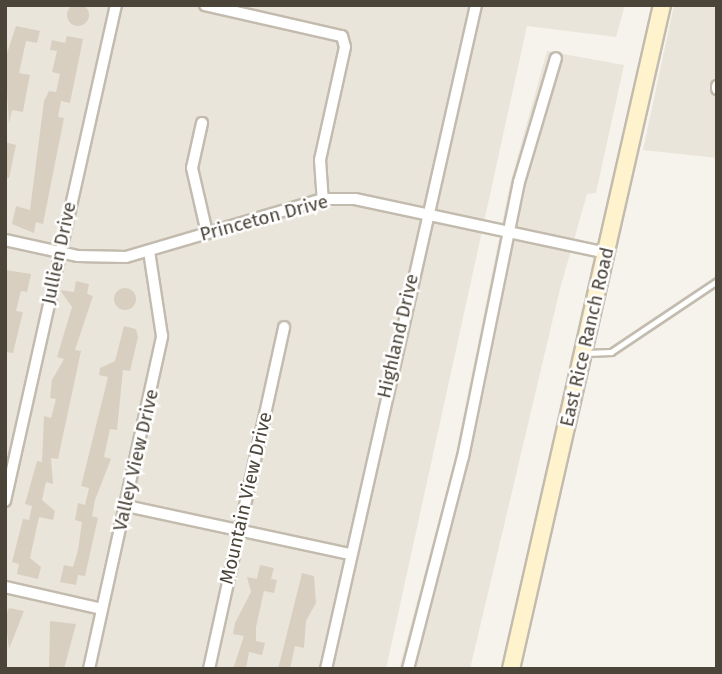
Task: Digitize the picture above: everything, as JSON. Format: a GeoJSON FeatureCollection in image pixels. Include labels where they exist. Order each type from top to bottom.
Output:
{"type":"FeatureCollection","features":[{"type":"Feature","properties":{"kind":"main road","name":"East Rice Ranch Road"},"geometry":{"type":"LineString","coordinates":[[511,669],[602,252],[652,5]]}},
{"type":"Feature","properties":{"kind":"main road","name":"East Rice Ranch Road"},"geometry":{"type":"LineString","coordinates":[[602,252],[662,5]]}},
{"type":"Feature","properties":{"kind":"main road","name":"East Rice Ranch Road"},"geometry":{"type":"LineString","coordinates":[[504,669],[580,352]]}},
{"type":"Feature","properties":{"kind":"street","name":"Jullien Drive"},"geometry":{"type":"LineString","coordinates":[[5,501],[116,5]]}},
{"type":"Feature","properties":{"kind":"street"},"geometry":{"type":"LineString","coordinates":[[205,5],[338,34],[345,47],[320,160],[323,199]]}},
{"type":"Feature","properties":{"kind":"street","name":"Highland Drive"},"geometry":{"type":"LineString","coordinates":[[326,669],[425,214],[476,5]]}},
{"type":"Feature","properties":{"kind":"street"},"geometry":{"type":"LineString","coordinates":[[408,669],[463,457],[508,232],[556,58]]}},
{"type":"Feature","properties":{"kind":"street"},"geometry":{"type":"LineString","coordinates":[[202,123],[192,168],[207,233]]}},
{"type":"Feature","properties":{"kind":"street","name":"Princeton Drive"},"geometry":{"type":"LineString","coordinates":[[5,240],[100,259],[149,251],[323,199],[425,214],[602,252]]}},
{"type":"Feature","properties":{"kind":"street","name":"Valley View Drive"},"geometry":{"type":"LineString","coordinates":[[89,669],[162,336],[149,251]]}},
{"type":"Feature","properties":{"kind":"street","name":"Mountain View Drive"},"geometry":{"type":"LineString","coordinates":[[209,669],[284,327]]}},
{"type":"Feature","properties":{"kind":"street"},"geometry":{"type":"LineString","coordinates":[[126,506],[350,554]]}},
{"type":"Feature","properties":{"kind":"street"},"geometry":{"type":"LineString","coordinates":[[5,587],[102,608]]}},
{"type":"Feature","properties":{"kind":"lane"},"geometry":{"type":"LineString","coordinates":[[580,352],[611,352],[717,281]]}},
{"type":"Feature","properties":{"kind":"shaded area"},"geometry":{"type":"Polygon","coordinates":[[[5,5],[625,5],[616,37],[527,26],[386,669],[5,669],[5,5]]]}},
{"type":"Feature","properties":{"kind":"shaded area"},"geometry":{"type":"Polygon","coordinates":[[[674,5],[717,5],[717,158],[643,150],[674,5]]]}},
{"type":"Feature","properties":{"kind":"shaded area"},"geometry":{"type":"Polygon","coordinates":[[[547,51],[624,65],[596,193],[587,194],[560,289],[470,669],[399,669],[453,467],[510,184],[547,51]]]}},
{"type":"Feature","properties":{"kind":"building"},"geometry":{"type":"Polygon","coordinates":[[[78,4],[88,11],[89,15],[82,25],[78,26],[68,19],[67,15],[74,5],[78,4]]]}},
{"type":"Feature","properties":{"kind":"building"},"geometry":{"type":"Polygon","coordinates":[[[16,26],[40,31],[37,43],[26,41],[19,73],[30,75],[23,112],[12,110],[9,124],[5,59],[16,26]]]}},
{"type":"Feature","properties":{"kind":"building"},"geometry":{"type":"Polygon","coordinates":[[[67,36],[83,39],[70,103],[61,101],[58,117],[64,118],[43,224],[36,222],[34,233],[12,224],[16,206],[30,210],[44,101],[49,91],[56,92],[60,74],[52,72],[57,51],[50,50],[52,40],[65,43],[67,36]]]}},
{"type":"Feature","properties":{"kind":"building"},"geometry":{"type":"Polygon","coordinates":[[[5,142],[16,145],[9,178],[5,178],[5,142]]]}},
{"type":"Feature","properties":{"kind":"building"},"geometry":{"type":"Polygon","coordinates":[[[6,270],[31,274],[27,292],[21,291],[16,311],[23,312],[13,353],[5,352],[6,270]]]}},
{"type":"Feature","properties":{"kind":"building"},"geometry":{"type":"Polygon","coordinates":[[[76,281],[89,284],[87,294],[93,296],[75,350],[81,351],[58,459],[51,458],[53,484],[46,482],[42,500],[55,511],[53,520],[39,517],[30,558],[41,567],[38,579],[17,574],[19,564],[12,562],[23,519],[29,520],[32,506],[25,504],[37,461],[42,462],[44,416],[51,418],[56,399],[50,398],[52,380],[64,359],[57,357],[72,307],[60,290],[74,292],[76,281]]]}},
{"type":"Feature","properties":{"kind":"building"},"geometry":{"type":"Polygon","coordinates":[[[125,288],[133,291],[136,299],[133,307],[125,310],[117,307],[114,299],[117,291],[125,288]]]}},
{"type":"Feature","properties":{"kind":"building"},"geometry":{"type":"Polygon","coordinates":[[[124,326],[136,329],[138,337],[130,371],[123,370],[117,430],[110,429],[104,457],[111,459],[95,500],[92,516],[98,518],[85,576],[78,575],[76,585],[60,582],[64,565],[73,567],[78,550],[82,522],[75,520],[78,503],[85,505],[89,488],[81,486],[108,377],[99,375],[100,368],[115,361],[124,326]]]}},
{"type":"Feature","properties":{"kind":"building"},"geometry":{"type":"Polygon","coordinates":[[[260,565],[274,568],[271,579],[277,580],[274,593],[264,591],[256,627],[256,641],[265,643],[262,655],[249,652],[246,669],[233,669],[244,636],[233,634],[235,623],[251,592],[247,577],[257,579],[260,565]]]}},
{"type":"Feature","properties":{"kind":"building"},"geometry":{"type":"Polygon","coordinates":[[[302,573],[314,576],[316,603],[306,621],[304,648],[295,646],[290,669],[278,669],[302,573]]]}},
{"type":"Feature","properties":{"kind":"building"},"geometry":{"type":"Polygon","coordinates":[[[9,608],[24,611],[9,649],[5,617],[9,608]]]}},
{"type":"Feature","properties":{"kind":"building"},"geometry":{"type":"Polygon","coordinates":[[[50,621],[76,624],[64,669],[49,669],[50,621]]]}}]}
